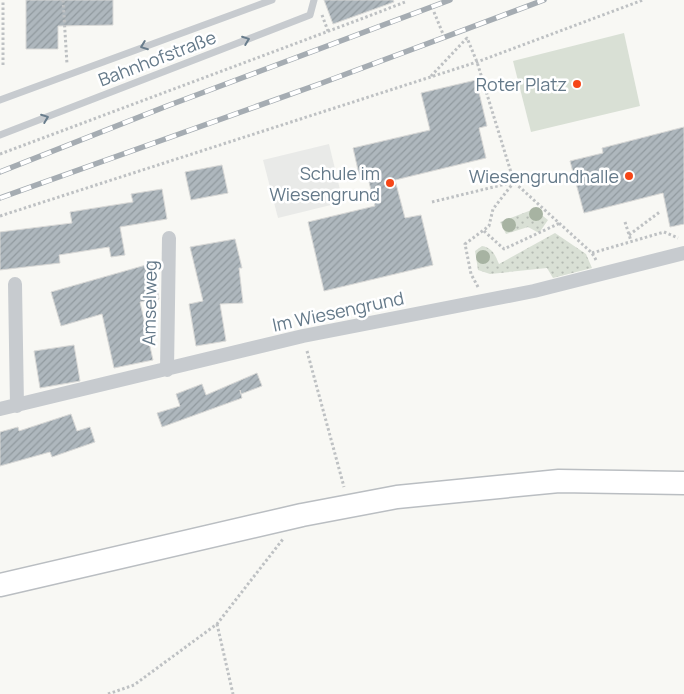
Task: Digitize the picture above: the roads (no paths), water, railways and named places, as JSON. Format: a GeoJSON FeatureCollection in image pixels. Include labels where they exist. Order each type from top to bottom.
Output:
{"type":"FeatureCollection","features":[{"type":"Feature","properties":{"kind":"main road"},"geometry":{"type":"LineString","coordinates":[[0,585],[302,515],[396,497],[559,481],[684,483]]}},
{"type":"Feature","properties":{"kind":"street","name":"Amselweg"},"geometry":{"type":"LineString","coordinates":[[166,370],[170,238]]}},
{"type":"Feature","properties":{"kind":"street","name":"Im Wiesengrund"},"geometry":{"type":"LineString","coordinates":[[0,409],[303,336],[484,300],[603,274],[684,253]]}},
{"type":"Feature","properties":{"kind":"street"},"geometry":{"type":"LineString","coordinates":[[15,284],[17,406]]}},
{"type":"Feature","properties":{"kind":"lane","name":"Bahnhofstraße"},"geometry":{"type":"LineString","coordinates":[[0,100],[272,0]]}},
{"type":"Feature","properties":{"kind":"lane","name":"Bahnhofstraße"},"geometry":{"type":"LineString","coordinates":[[0,135],[310,16],[314,0]]}},
{"type":"Feature","properties":{"kind":"railway"},"geometry":{"type":"LineString","coordinates":[[0,172],[167,106],[450,0]]}},
{"type":"Feature","properties":{"kind":"railway"},"geometry":{"type":"LineString","coordinates":[[0,198],[322,83],[544,0]]}},
{"type":"Feature","properties":{"kind":"place","name":"Roter Platz"},"geometry":{"type":"Point","coordinates":[577,84]}},
{"type":"Feature","properties":{"kind":"place","name":"Wiesengrundhalle"},"geometry":{"type":"Point","coordinates":[629,176]}},
{"type":"Feature","properties":{"kind":"place","name":"Schule im Wiesengrund"},"geometry":{"type":"Point","coordinates":[390,183]}}]}
